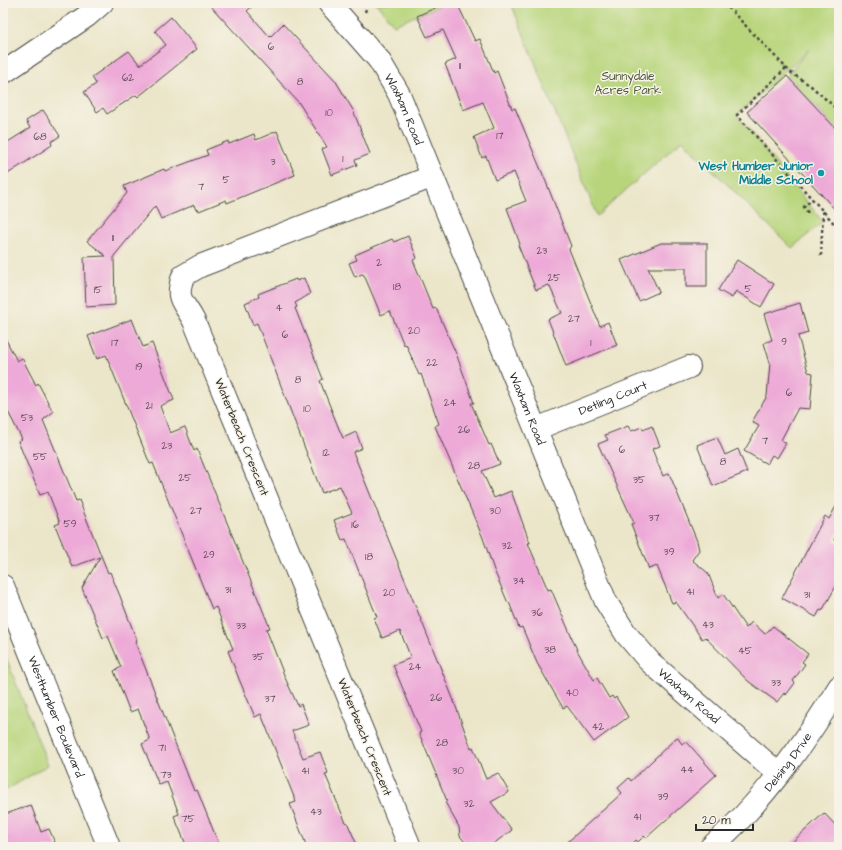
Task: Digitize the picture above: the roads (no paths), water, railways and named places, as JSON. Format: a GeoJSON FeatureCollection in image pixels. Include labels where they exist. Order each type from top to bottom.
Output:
{"type":"FeatureCollection","features":[{"type":"Feature","properties":{"kind":"street"},"geometry":{"type":"LineString","coordinates":[[3,73],[87,16],[102,3]]}},
{"type":"Feature","properties":{"kind":"street","name":"Waxham Road"},"geometry":{"type":"LineString","coordinates":[[329,3],[379,60],[399,94],[431,176],[606,602],[626,634],[650,662],[779,774]]}},
{"type":"Feature","properties":{"kind":"street","name":"Waterbeach Crescent"},"geometry":{"type":"LineString","coordinates":[[410,847],[194,321],[180,300],[179,287],[183,276],[195,269],[431,176]]}},
{"type":"Feature","properties":{"kind":"street","name":"Detling Court"},"geometry":{"type":"LineString","coordinates":[[536,429],[689,367]]}},
{"type":"Feature","properties":{"kind":"street","name":"Westhumber Boulevard"},"geometry":{"type":"LineString","coordinates":[[3,586],[109,847]]}},
{"type":"Feature","properties":{"kind":"street","name":"Delsing Drive"},"geometry":{"type":"LineString","coordinates":[[713,846],[758,799],[779,774],[812,730],[839,687]]}},
{"type":"Feature","properties":{"kind":"place","name":"West Humber Junior Middle School"},"geometry":{"type":"Point","coordinates":[821,173]}},
{"type":"Feature","properties":{"kind":"park label","name":"Sunnydale Acres Park"},"geometry":{"type":"Point","coordinates":[628,83]}}]}
